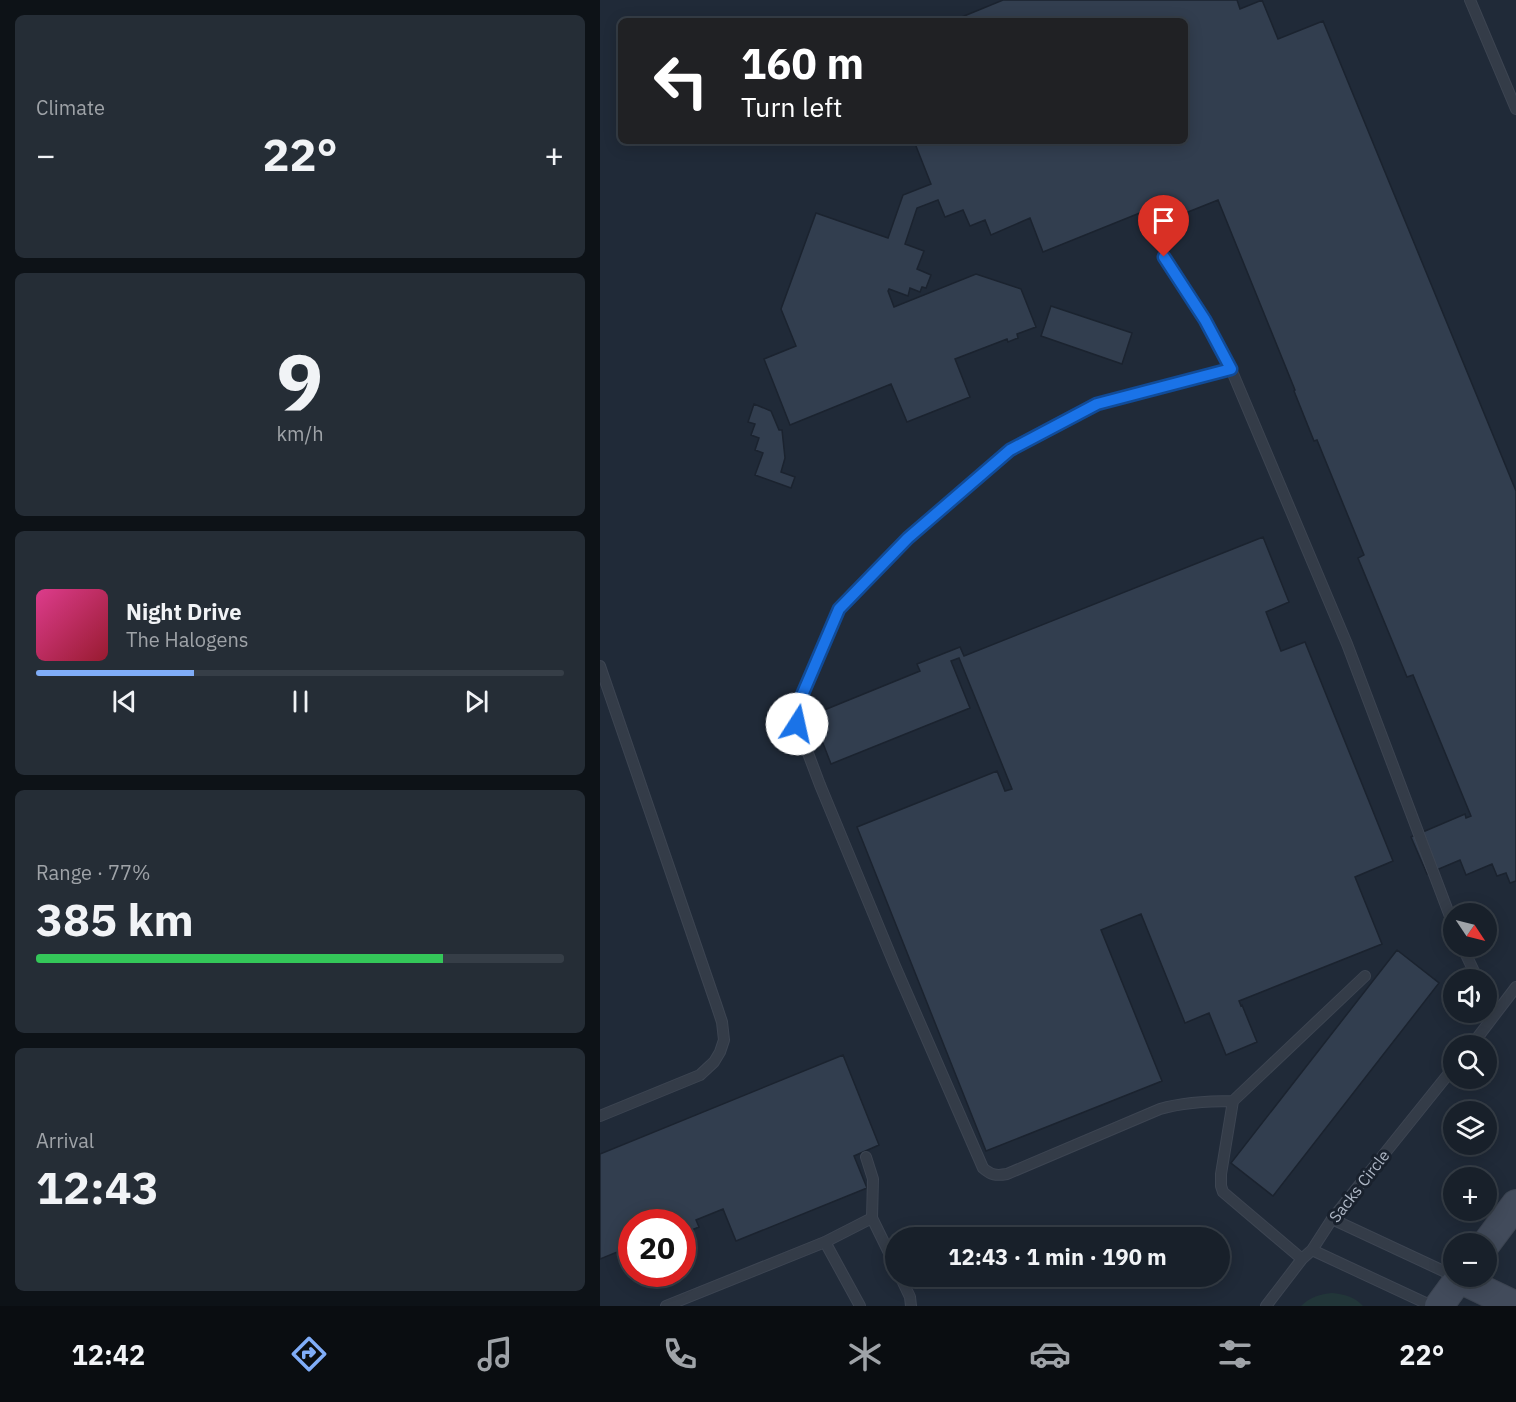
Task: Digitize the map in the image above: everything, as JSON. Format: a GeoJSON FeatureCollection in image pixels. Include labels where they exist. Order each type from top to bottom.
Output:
{"type":"FeatureCollection","features":[{"type":"Feature","properties":{"kind":"street"},"geometry":{"type":"LineString","coordinates":[[1494,1233],[1516,1204]]}},
{"type":"Feature","properties":{"kind":"street"},"geometry":{"type":"LineString","coordinates":[[1439,1306],[1451,1287]]}},
{"type":"Feature","properties":{"kind":"street"},"geometry":{"type":"LineString","coordinates":[[1477,1287],[1516,1306]]}},
{"type":"Feature","properties":{"kind":"lane"},"geometry":{"type":"LineString","coordinates":[[1470,0],[1516,109]]}},
{"type":"Feature","properties":{"kind":"lane"},"geometry":{"type":"LineString","coordinates":[[1164,257],[1205,320],[1231,369],[1347,644],[1445,903]]}},
{"type":"Feature","properties":{"kind":"lane"},"geometry":{"type":"LineString","coordinates":[[1231,369],[1097,404],[1010,450],[908,538],[839,609],[797,707],[797,724],[895,966],[983,1168],[998,1176],[1007,1174],[1167,1107],[1187,1103],[1233,1101]]}},
{"type":"Feature","properties":{"kind":"lane"},"geometry":{"type":"LineString","coordinates":[[600,666],[722,1022],[724,1040],[714,1062],[700,1075],[600,1116]]}},
{"type":"Feature","properties":{"kind":"lane"},"geometry":{"type":"LineString","coordinates":[[1302,1260],[1223,1192],[1221,1174],[1233,1101],[1365,976]]}},
{"type":"Feature","properties":{"kind":"lane"},"geometry":{"type":"LineString","coordinates":[[1497,1011],[1516,987]]}},
{"type":"Feature","properties":{"kind":"lane"},"geometry":{"type":"LineString","coordinates":[[1479,1035],[1488,1023]]}},
{"type":"Feature","properties":{"kind":"lane","name":"Sacks Circle"},"geometry":{"type":"LineString","coordinates":[[1266,1306],[1312,1250],[1332,1219],[1443,1081]]}},
{"type":"Feature","properties":{"kind":"lane"},"geometry":{"type":"LineString","coordinates":[[866,1157],[873,1179],[872,1218],[885,1245]]}},
{"type":"Feature","properties":{"kind":"lane"},"geometry":{"type":"LineString","coordinates":[[666,1306],[825,1242],[872,1218]]}},
{"type":"Feature","properties":{"kind":"lane"},"geometry":{"type":"LineString","coordinates":[[1332,1219],[1443,1271]]}},
{"type":"Feature","properties":{"kind":"lane"},"geometry":{"type":"LineString","coordinates":[[825,1242],[860,1306]]}},
{"type":"Feature","properties":{"kind":"lane"},"geometry":{"type":"LineString","coordinates":[[1312,1250],[1432,1306]]}},
{"type":"Feature","properties":{"kind":"lane"},"geometry":{"type":"LineString","coordinates":[[905,1287],[911,1306]]}},
{"type":"Feature","properties":{"kind":"green space"},"geometry":{"type":"Polygon","coordinates":[[[1332,1293],[1349,1296],[1363,1306],[1301,1306],[1315,1296],[1332,1293]]]}},
{"type":"Feature","properties":{"kind":"building"},"geometry":{"type":"Polygon","coordinates":[[[1003,0],[1237,0],[1240,9],[1262,0],[1278,39],[1323,21],[1516,491],[1516,881],[1510,883],[1506,873],[1497,876],[1492,864],[1466,875],[1460,860],[1427,874],[1411,837],[1465,814],[1466,818],[1471,816],[1413,675],[1407,677],[1358,558],[1364,555],[1317,440],[1314,441],[1218,200],[1173,218],[1167,202],[1043,252],[1030,218],[991,235],[985,220],[970,226],[963,210],[945,217],[938,200],[917,208],[905,244],[924,251],[917,269],[931,275],[926,288],[922,287],[920,292],[910,288],[908,296],[889,289],[894,307],[976,274],[1021,289],[1036,327],[1017,334],[1018,338],[1008,342],[1007,339],[955,359],[970,397],[907,422],[891,384],[790,425],[764,359],[796,346],[781,309],[816,213],[888,238],[903,195],[931,184],[915,144],[1188,144],[1188,18],[959,18],[1003,0]]]}},
{"type":"Feature","properties":{"kind":"building"},"geometry":{"type":"Polygon","coordinates":[[[1051,306],[1132,333],[1122,364],[1041,336],[1051,306]]]}},
{"type":"Feature","properties":{"kind":"building"},"geometry":{"type":"Polygon","coordinates":[[[754,404],[771,411],[779,430],[782,430],[785,458],[781,472],[795,477],[791,488],[755,475],[763,453],[755,450],[759,438],[751,435],[755,424],[748,422],[754,404]]]}},
{"type":"Feature","properties":{"kind":"building"},"geometry":{"type":"Polygon","coordinates":[[[1263,537],[1289,602],[1266,612],[1281,651],[1305,642],[1393,861],[1355,877],[1382,944],[1239,1001],[1257,1042],[1226,1055],[1209,1013],[1185,1023],[1141,914],[1101,930],[1162,1081],[986,1151],[857,827],[997,771],[1005,791],[1012,789],[959,658],[951,661],[970,708],[831,764],[812,715],[920,671],[917,664],[960,647],[964,656],[1263,537]]]}},
{"type":"Feature","properties":{"kind":"building"},"geometry":{"type":"Polygon","coordinates":[[[1397,950],[1439,983],[1273,1196],[1231,1163],[1397,950]]]}},
{"type":"Feature","properties":{"kind":"building"},"geometry":{"type":"Polygon","coordinates":[[[843,1055],[879,1145],[854,1156],[867,1188],[736,1241],[723,1209],[696,1220],[696,1209],[618,1209],[618,1252],[600,1259],[600,1154],[843,1055]]]}},
{"type":"Feature","properties":{"kind":"route"},"geometry":{"type":"LineString","coordinates":[[797,724],[797,707],[839,609],[908,538],[1010,450],[1097,404],[1231,369],[1205,320],[1164,257]]}}]}
